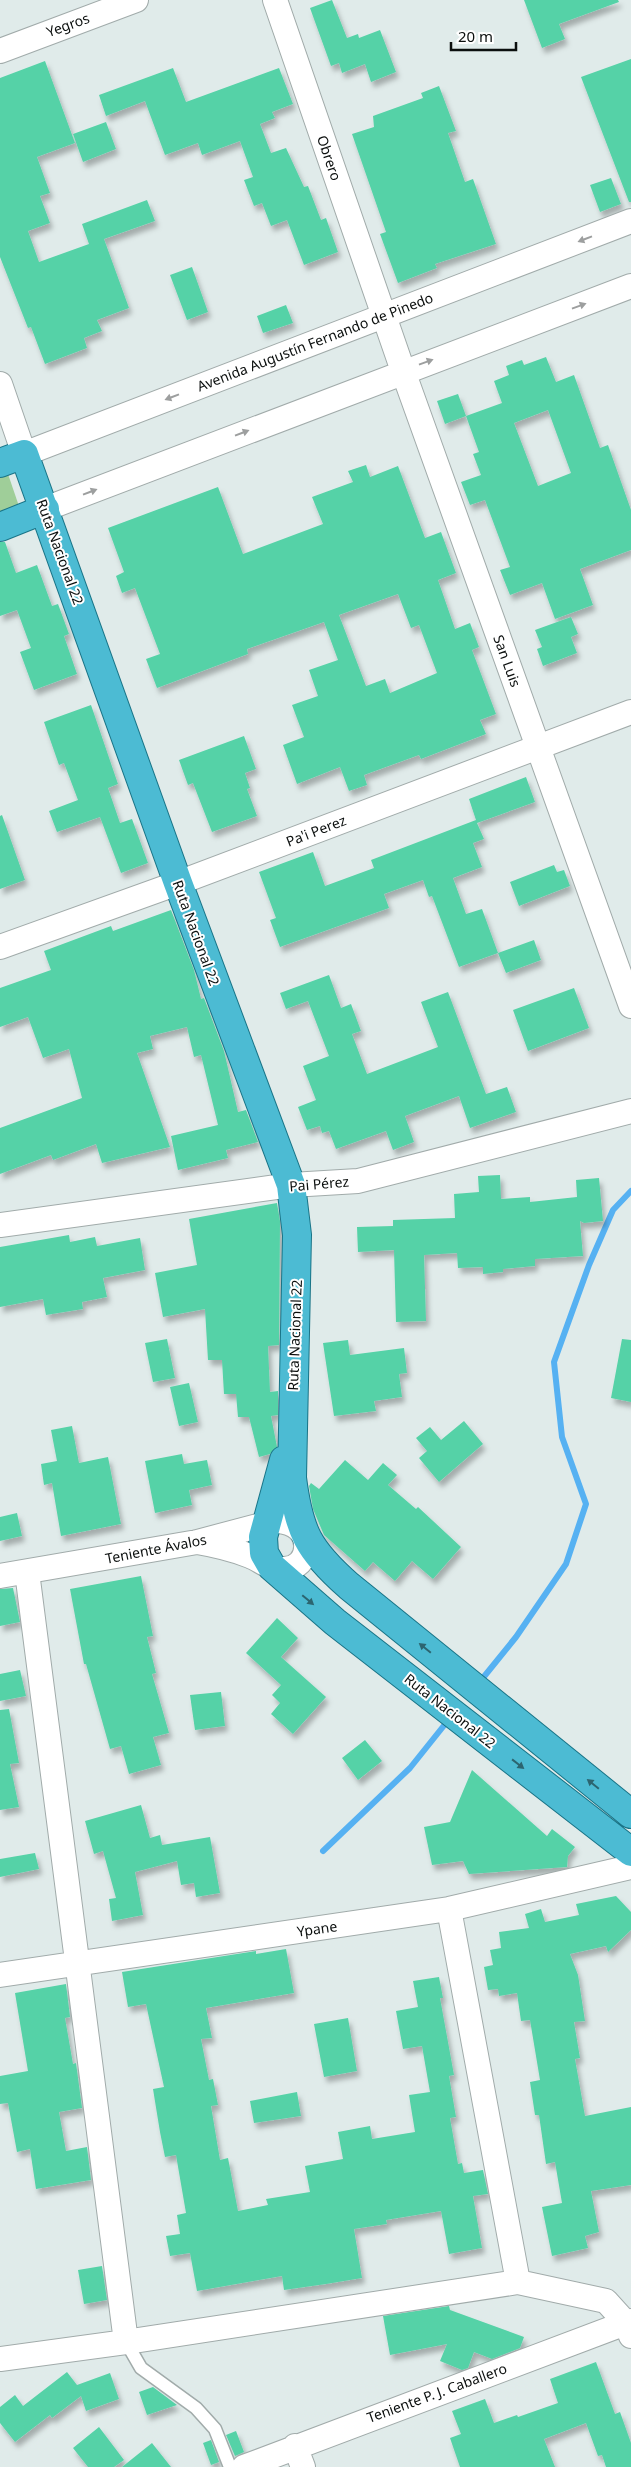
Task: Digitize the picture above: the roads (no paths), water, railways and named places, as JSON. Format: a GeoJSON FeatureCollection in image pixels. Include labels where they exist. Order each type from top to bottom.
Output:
{"type":"FeatureCollection","features":[{"type":"Feature","properties":{"kind":"highway","name":"Ruta Nacional 22"},"geometry":{"type":"LineString","coordinates":[[12,458],[45,509],[178,883],[291,1185],[297,1235],[292,1478],[305,1536],[315,1554],[329,1569],[631,1814]]}},
{"type":"Feature","properties":{"kind":"highway"},"geometry":{"type":"LineString","coordinates":[[0,527],[45,509]]}},
{"type":"Feature","properties":{"kind":"highway","name":"Ruta Nacional 22"},"geometry":{"type":"LineString","coordinates":[[292,1424],[280,1477],[263,1537],[264,1554],[272,1567],[335,1622],[631,1852]]}},
{"type":"Feature","properties":{"kind":"street","name":"Yegros"},"geometry":{"type":"LineString","coordinates":[[0,51],[136,0]]}},
{"type":"Feature","properties":{"kind":"street","name":"Obrero"},"geometry":{"type":"LineString","coordinates":[[275,0],[384,316]]}},
{"type":"Feature","properties":{"kind":"street","name":"Avenida Augustín Fernando de Pinedo"},"geometry":{"type":"LineString","coordinates":[[12,458],[631,221]]}},
{"type":"Feature","properties":{"kind":"street"},"geometry":{"type":"LineString","coordinates":[[45,509],[403,371],[631,286]]}},
{"type":"Feature","properties":{"kind":"street","name":"San Luis"},"geometry":{"type":"LineString","coordinates":[[384,316],[631,1006]]}},
{"type":"Feature","properties":{"kind":"street"},"geometry":{"type":"LineString","coordinates":[[0,384],[12,458]]}},
{"type":"Feature","properties":{"kind":"street","name":"Pa'i Perez"},"geometry":{"type":"LineString","coordinates":[[0,947],[178,883],[631,712]]}},
{"type":"Feature","properties":{"kind":"street","name":"Pai Pérez"},"geometry":{"type":"LineString","coordinates":[[0,1225],[291,1185],[358,1181],[631,1111]]}},
{"type":"Feature","properties":{"kind":"street","name":"Teniente Ávalos"},"geometry":{"type":"LineString","coordinates":[[0,1576],[197,1542],[266,1523],[289,1522],[305,1536]]}},
{"type":"Feature","properties":{"kind":"street"},"geometry":{"type":"LineString","coordinates":[[197,1542],[227,1548],[272,1567],[283,1569],[294,1566],[302,1559],[306,1548],[305,1536]]}},
{"type":"Feature","properties":{"kind":"street"},"geometry":{"type":"LineString","coordinates":[[28,1572],[76,1964],[126,2342]]}},
{"type":"Feature","properties":{"kind":"street","name":"Ypane"},"geometry":{"type":"LineString","coordinates":[[0,1975],[449,1909],[631,1867]]}},
{"type":"Feature","properties":{"kind":"street"},"geometry":{"type":"LineString","coordinates":[[449,1909],[518,2282]]}},
{"type":"Feature","properties":{"kind":"street"},"geometry":{"type":"LineString","coordinates":[[0,2359],[126,2342],[518,2282],[606,2301],[629,2327]]}},
{"type":"Feature","properties":{"kind":"street","name":"Teniente P. J. Caballero"},"geometry":{"type":"LineString","coordinates":[[244,2467],[299,2457],[629,2327]]}},
{"type":"Feature","properties":{"kind":"lane"},"geometry":{"type":"LineString","coordinates":[[126,2342],[141,2368],[196,2408],[215,2429],[230,2467]]}},
{"type":"Feature","properties":{"kind":"waterway"},"geometry":{"type":"LineString","coordinates":[[478,1684],[516,1637],[566,1564],[586,1504],[562,1437],[554,1362],[589,1265],[613,1210],[631,1191]]}},
{"type":"Feature","properties":{"kind":"waterway"},"geometry":{"type":"LineString","coordinates":[[323,1851],[410,1768],[450,1718]]}}]}
